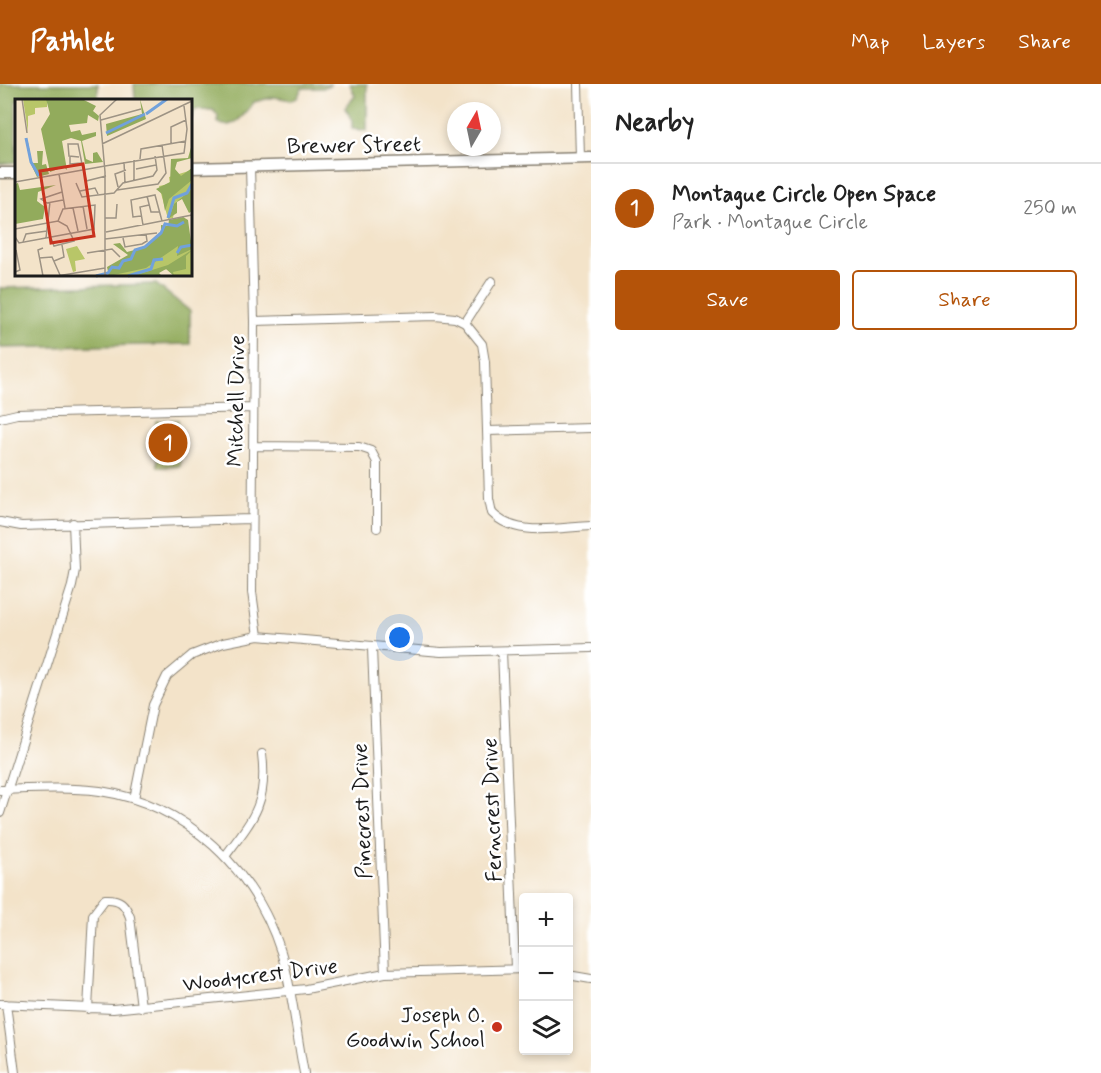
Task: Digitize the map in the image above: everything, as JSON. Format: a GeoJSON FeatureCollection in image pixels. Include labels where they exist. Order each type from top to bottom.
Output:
{"type":"FeatureCollection","features":[{"type":"Feature","properties":{"kind":"main road","name":"Brewer Street"},"geometry":{"type":"LineString","coordinates":[[192,168],[586,158]]}},
{"type":"Feature","properties":{"kind":"street"},"geometry":{"type":"LineString","coordinates":[[578,84],[586,158]]}},
{"type":"Feature","properties":{"kind":"street","name":"Mitchell Drive"},"geometry":{"type":"LineString","coordinates":[[250,166],[254,321],[250,519],[252,592],[258,636]]}},
{"type":"Feature","properties":{"kind":"street"},"geometry":{"type":"LineString","coordinates":[[465,323],[492,281]]}},
{"type":"Feature","properties":{"kind":"street"},"geometry":{"type":"LineString","coordinates":[[254,321],[435,316],[455,318],[465,323],[482,344],[485,362],[489,499],[492,513],[500,522],[522,529],[591,526]]}},
{"type":"Feature","properties":{"kind":"street"},"geometry":{"type":"LineString","coordinates":[[0,418],[17,414],[252,408]]}},
{"type":"Feature","properties":{"kind":"street"},"geometry":{"type":"LineString","coordinates":[[486,432],[591,428]]}},
{"type":"Feature","properties":{"kind":"street"},"geometry":{"type":"LineString","coordinates":[[253,446],[359,447],[371,451],[376,462],[377,528]]}},
{"type":"Feature","properties":{"kind":"street"},"geometry":{"type":"LineString","coordinates":[[0,522],[21,526],[250,519]]}},
{"type":"Feature","properties":{"kind":"street"},"geometry":{"type":"LineString","coordinates":[[0,813],[4,790],[72,586],[75,570],[73,523]]}},
{"type":"Feature","properties":{"kind":"street"},"geometry":{"type":"LineString","coordinates":[[134,799],[153,705],[167,676],[192,655],[223,643],[258,636],[372,648],[441,652],[591,648]]}},
{"type":"Feature","properties":{"kind":"street","name":"Pinecrest Drive"},"geometry":{"type":"LineString","coordinates":[[372,648],[385,973]]}},
{"type":"Feature","properties":{"kind":"street","name":"Ferncrest Drive"},"geometry":{"type":"LineString","coordinates":[[502,651],[519,968]]}},
{"type":"Feature","properties":{"kind":"street"},"geometry":{"type":"LineString","coordinates":[[226,855],[258,808],[266,780],[262,754]]}},
{"type":"Feature","properties":{"kind":"street"},"geometry":{"type":"LineString","coordinates":[[4,790],[68,788],[134,799],[189,826],[226,855],[248,882],[265,914],[280,952],[290,991],[304,1073]]}},
{"type":"Feature","properties":{"kind":"street"},"geometry":{"type":"LineString","coordinates":[[88,1009],[93,915],[105,899],[116,898],[125,905],[130,917],[141,1007]]}},
{"type":"Feature","properties":{"kind":"street","name":"Woodycrest Drive"},"geometry":{"type":"LineString","coordinates":[[3,1004],[88,1009],[141,1007],[290,991],[385,973],[519,968]]}},
{"type":"Feature","properties":{"kind":"street"},"geometry":{"type":"LineString","coordinates":[[573,976],[591,979]]}},
{"type":"Feature","properties":{"kind":"street"},"geometry":{"type":"LineString","coordinates":[[3,1004],[15,1073]]}},
{"type":"Feature","properties":{"kind":"green space"},"geometry":{"type":"Polygon","coordinates":[[[0,84],[98,84],[98,99],[15,99],[15,162],[0,164],[0,84]]]}},
{"type":"Feature","properties":{"kind":"green space"},"geometry":{"type":"Polygon","coordinates":[[[134,84],[331,84],[323,88],[302,88],[297,98],[292,100],[274,97],[254,102],[239,120],[228,125],[217,122],[218,116],[213,110],[195,109],[192,116],[192,99],[135,99],[134,84]]]}},
{"type":"Feature","properties":{"kind":"green space"},"geometry":{"type":"Polygon","coordinates":[[[350,84],[367,84],[367,131],[352,128],[352,119],[345,108],[355,96],[350,84]]]}},
{"type":"Feature","properties":{"kind":"green space"},"geometry":{"type":"Polygon","coordinates":[[[156,284],[190,311],[190,344],[0,348],[0,288],[156,284]]]}},
{"type":"Feature","properties":{"kind":"green space"},"geometry":{"type":"Polygon","coordinates":[[[178,420],[180,466],[158,467],[156,421],[178,420]]]}},
{"type":"Feature","properties":{"kind":"place","name":"Montague Circle Open Space"},"geometry":{"type":"Point","coordinates":[168,443]}},
{"type":"Feature","properties":{"kind":"place","name":"Joseph O. Goodwin School"},"geometry":{"type":"Point","coordinates":[497,1027]}}]}
